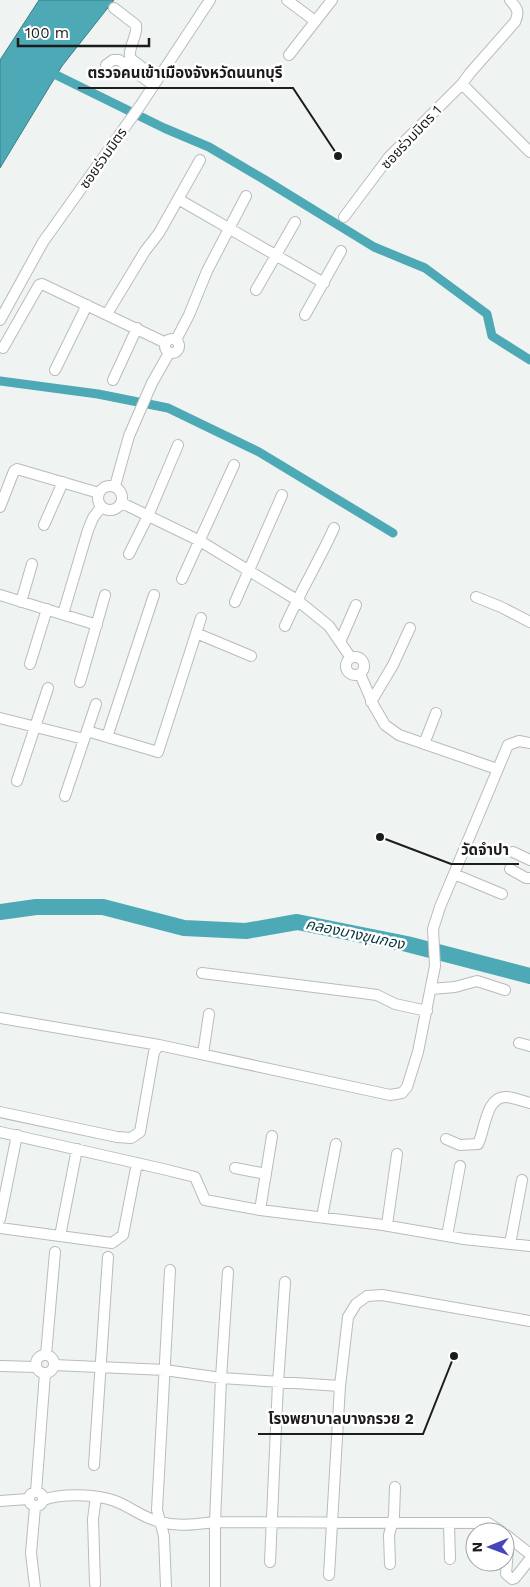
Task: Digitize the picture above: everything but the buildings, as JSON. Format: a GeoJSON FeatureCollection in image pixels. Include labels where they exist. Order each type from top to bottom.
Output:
{"type":"FeatureCollection","features":[{"type":"Feature","properties":{"kind":"street","name":"ซอยร่วมมิตร"},"geometry":{"type":"LineString","coordinates":[[0,320],[43,242],[140,106],[210,0]]}},
{"type":"Feature","properties":{"kind":"street"},"geometry":{"type":"LineString","coordinates":[[287,0],[315,21]]}},
{"type":"Feature","properties":{"kind":"street"},"geometry":{"type":"LineString","coordinates":[[289,55],[332,0]]}},
{"type":"Feature","properties":{"kind":"street"},"geometry":{"type":"LineString","coordinates":[[510,0],[518,10],[515,22],[462,84],[530,152]]}},
{"type":"Feature","properties":{"kind":"street"},"geometry":{"type":"LineString","coordinates":[[114,8],[136,24],[137,28],[129,54],[130,58],[155,82]]}},
{"type":"Feature","properties":{"kind":"street"},"geometry":{"type":"LineString","coordinates":[[106,65],[114,60],[119,60],[155,82]]}},
{"type":"Feature","properties":{"kind":"street","name":"ซอยร่วมมิตร 1"},"geometry":{"type":"LineString","coordinates":[[344,217],[389,157],[462,84]]}},
{"type":"Feature","properties":{"kind":"street"},"geometry":{"type":"LineString","coordinates":[[107,314],[145,251],[159,233],[200,160]]}},
{"type":"Feature","properties":{"kind":"street"},"geometry":{"type":"LineString","coordinates":[[115,486],[129,436],[151,385],[170,345],[190,314],[207,271],[246,196]]}},
{"type":"Feature","properties":{"kind":"street"},"geometry":{"type":"LineString","coordinates":[[178,198],[324,283]]}},
{"type":"Feature","properties":{"kind":"street"},"geometry":{"type":"LineString","coordinates":[[256,290],[295,222]]}},
{"type":"Feature","properties":{"kind":"street"},"geometry":{"type":"LineString","coordinates":[[305,315],[341,251]]}},
{"type":"Feature","properties":{"kind":"street"},"geometry":{"type":"LineString","coordinates":[[3,348],[39,285],[44,285],[87,304],[170,345]]}},
{"type":"Feature","properties":{"kind":"street"},"geometry":{"type":"LineString","coordinates":[[55,370],[87,304]]}},
{"type":"Feature","properties":{"kind":"street"},"geometry":{"type":"LineString","coordinates":[[112,380],[137,328]]}},
{"type":"Feature","properties":{"kind":"street"},"geometry":{"type":"LineString","coordinates":[[129,554],[148,516],[178,445]]}},
{"type":"Feature","properties":{"kind":"street"},"geometry":{"type":"LineString","coordinates":[[182,580],[234,464]]}},
{"type":"Feature","properties":{"kind":"street"},"geometry":{"type":"LineString","coordinates":[[0,507],[14,471],[17,469],[98,493]]}},
{"type":"Feature","properties":{"kind":"street"},"geometry":{"type":"LineString","coordinates":[[44,525],[63,482]]}},
{"type":"Feature","properties":{"kind":"street"},"geometry":{"type":"LineString","coordinates":[[105,486],[115,486],[122,493],[122,503],[115,510],[105,510],[99,503],[98,493],[105,486]]}},
{"type":"Feature","properties":{"kind":"street"},"geometry":{"type":"LineString","coordinates":[[234,602],[282,495]]}},
{"type":"Feature","properties":{"kind":"street"},"geometry":{"type":"LineString","coordinates":[[122,503],[200,541],[249,569],[297,600],[330,626],[351,658],[347,664],[347,670],[353,675],[360,674],[371,702],[385,725],[399,735],[497,769]]}},
{"type":"Feature","properties":{"kind":"street"},"geometry":{"type":"LineString","coordinates":[[63,614],[88,530],[93,518],[101,507]]}},
{"type":"Feature","properties":{"kind":"street"},"geometry":{"type":"LineString","coordinates":[[285,626],[297,600],[319,562],[334,528]]}},
{"type":"Feature","properties":{"kind":"street"},"geometry":{"type":"LineString","coordinates":[[21,602],[32,564]]}},
{"type":"Feature","properties":{"kind":"street"},"geometry":{"type":"LineString","coordinates":[[0,595],[97,625]]}},
{"type":"Feature","properties":{"kind":"street"},"geometry":{"type":"LineString","coordinates":[[80,682],[105,595]]}},
{"type":"Feature","properties":{"kind":"street"},"geometry":{"type":"LineString","coordinates":[[107,737],[154,595]]}},
{"type":"Feature","properties":{"kind":"street"},"geometry":{"type":"LineString","coordinates":[[476,597],[501,606],[530,622]]}},
{"type":"Feature","properties":{"kind":"street"},"geometry":{"type":"LineString","coordinates":[[340,642],[356,605]]}},
{"type":"Feature","properties":{"kind":"street"},"geometry":{"type":"LineString","coordinates":[[30,664],[47,610]]}},
{"type":"Feature","properties":{"kind":"street"},"geometry":{"type":"LineString","coordinates":[[0,718],[35,728],[107,737],[158,752],[201,618]]}},
{"type":"Feature","properties":{"kind":"street"},"geometry":{"type":"LineString","coordinates":[[371,702],[393,665],[410,628]]}},
{"type":"Feature","properties":{"kind":"street"},"geometry":{"type":"LineString","coordinates":[[196,633],[251,656]]}},
{"type":"Feature","properties":{"kind":"street"},"geometry":{"type":"LineString","coordinates":[[17,781],[48,688]]}},
{"type":"Feature","properties":{"kind":"street"},"geometry":{"type":"LineString","coordinates":[[66,796],[96,704]]}},
{"type":"Feature","properties":{"kind":"street"},"geometry":{"type":"LineString","coordinates":[[424,744],[436,713]]}},
{"type":"Feature","properties":{"kind":"street"},"geometry":{"type":"LineString","coordinates":[[0,1018],[161,1045],[390,1095],[402,1093],[407,1087],[418,1052],[432,989],[435,966],[433,929],[440,908],[508,745],[519,741],[530,743]]}},
{"type":"Feature","properties":{"kind":"street"},"geometry":{"type":"LineString","coordinates":[[513,852],[530,860]]}},
{"type":"Feature","properties":{"kind":"street"},"geometry":{"type":"LineString","coordinates":[[510,869],[526,878],[530,878]]}},
{"type":"Feature","properties":{"kind":"street"},"geometry":{"type":"LineString","coordinates":[[454,874],[502,894]]}},
{"type":"Feature","properties":{"kind":"street"},"geometry":{"type":"LineString","coordinates":[[202,973],[362,993],[377,996],[395,1004],[427,1011]]}},
{"type":"Feature","properties":{"kind":"street"},"geometry":{"type":"LineString","coordinates":[[432,989],[455,987],[477,981],[505,990]]}},
{"type":"Feature","properties":{"kind":"street"},"geometry":{"type":"LineString","coordinates":[[203,1054],[209,1014]]}},
{"type":"Feature","properties":{"kind":"street"},"geometry":{"type":"LineString","coordinates":[[519,1042],[530,1046]]}},
{"type":"Feature","properties":{"kind":"street"},"geometry":{"type":"LineString","coordinates":[[0,1112],[117,1137],[131,1138],[140,1132],[154,1052],[161,1045]]}},
{"type":"Feature","properties":{"kind":"street"},"geometry":{"type":"LineString","coordinates":[[446,1139],[460,1144],[478,1144],[486,1116],[493,1102],[507,1097],[530,1103]]}},
{"type":"Feature","properties":{"kind":"street"},"geometry":{"type":"LineString","coordinates":[[0,1132],[195,1177],[205,1200],[260,1210],[387,1225],[447,1236],[530,1246]]}},
{"type":"Feature","properties":{"kind":"street"},"geometry":{"type":"LineString","coordinates":[[0,1219],[17,1135]]}},
{"type":"Feature","properties":{"kind":"street"},"geometry":{"type":"LineString","coordinates":[[260,1210],[272,1136]]}},
{"type":"Feature","properties":{"kind":"street"},"geometry":{"type":"LineString","coordinates":[[322,1217],[336,1144]]}},
{"type":"Feature","properties":{"kind":"street"},"geometry":{"type":"LineString","coordinates":[[60,1236],[78,1149]]}},
{"type":"Feature","properties":{"kind":"street"},"geometry":{"type":"LineString","coordinates":[[387,1225],[397,1154]]}},
{"type":"Feature","properties":{"kind":"street"},"geometry":{"type":"LineString","coordinates":[[0,1228],[112,1243],[123,1235],[141,1163]]}},
{"type":"Feature","properties":{"kind":"street"},"geometry":{"type":"LineString","coordinates":[[447,1236],[460,1166]]}},
{"type":"Feature","properties":{"kind":"street"},"geometry":{"type":"LineString","coordinates":[[235,1168],[266,1174]]}},
{"type":"Feature","properties":{"kind":"street"},"geometry":{"type":"LineString","coordinates":[[510,1244],[522,1180]]}},
{"type":"Feature","properties":{"kind":"street"},"geometry":{"type":"LineString","coordinates":[[46,1356],[55,1252]]}},
{"type":"Feature","properties":{"kind":"street"},"geometry":{"type":"LineString","coordinates":[[94,1465],[108,1257]]}},
{"type":"Feature","properties":{"kind":"street"},"geometry":{"type":"LineString","coordinates":[[166,1587],[164,1536],[157,1510],[170,1270]]}},
{"type":"Feature","properties":{"kind":"street"},"geometry":{"type":"LineString","coordinates":[[215,1587],[215,1522],[228,1272]]}},
{"type":"Feature","properties":{"kind":"street"},"geometry":{"type":"LineString","coordinates":[[270,1562],[278,1383],[285,1282]]}},
{"type":"Feature","properties":{"kind":"street"},"geometry":{"type":"LineString","coordinates":[[329,1575],[340,1386],[348,1317],[356,1304],[367,1296],[382,1295],[530,1321]]}},
{"type":"Feature","properties":{"kind":"street"},"geometry":{"type":"LineString","coordinates":[[0,1366],[41,1370],[51,1371],[54,1364],[52,1358],[46,1356],[40,1358],[41,1370],[36,1499],[31,1553],[35,1587]]}},
{"type":"Feature","properties":{"kind":"street"},"geometry":{"type":"LineString","coordinates":[[54,1364],[165,1370],[221,1378],[340,1386]]}},
{"type":"Feature","properties":{"kind":"street"},"geometry":{"type":"LineString","coordinates":[[390,1564],[389,1535],[394,1516],[395,1487]]}},
{"type":"Feature","properties":{"kind":"street"},"geometry":{"type":"LineString","coordinates":[[0,1501],[36,1499],[56,1495],[96,1497],[115,1501],[136,1513],[160,1522],[180,1525],[215,1522],[465,1524]]}},
{"type":"Feature","properties":{"kind":"street"},"geometry":{"type":"LineString","coordinates":[[95,1584],[93,1520],[96,1497]]}},
{"type":"Feature","properties":{"kind":"street"},"geometry":{"type":"LineString","coordinates":[[449,1524],[450,1559]]}},
{"type":"Feature","properties":{"kind":"street"},"geometry":{"type":"LineString","coordinates":[[515,1542],[530,1554]]}},
{"type":"Feature","properties":{"kind":"street"},"geometry":{"type":"LineString","coordinates":[[506,1572],[512,1580],[530,1559]]}},
{"type":"Feature","properties":{"kind":"water"},"geometry":{"type":"Polygon","coordinates":[[[39,0],[114,0],[62,66],[0,168],[0,60],[39,0]]]}},
{"type":"Feature","properties":{"kind":"waterway"},"geometry":{"type":"LineString","coordinates":[[46,70],[164,128],[209,147],[374,247],[425,268],[487,314],[492,336],[530,360]]}},
{"type":"Feature","properties":{"kind":"waterway"},"geometry":{"type":"LineString","coordinates":[[0,381],[98,394],[168,408],[259,452],[393,533]]}},
{"type":"Feature","properties":{"kind":"waterway","name":"คลองบางขุนกอง"},"geometry":{"type":"LineString","coordinates":[[0,912],[36,907],[103,907],[184,928],[246,931],[297,922],[407,944],[530,976]]}},
{"type":"Feature","properties":{"kind":"place","name":"ตรวจคนเข้าเมืองจังหวัดนนทบุรี"},"geometry":{"type":"Point","coordinates":[338,156]}},
{"type":"Feature","properties":{"kind":"place","name":"วัดจําปา"},"geometry":{"type":"Point","coordinates":[380,837]}},
{"type":"Feature","properties":{"kind":"place","name":"โรงพยาบาลบางกรวย 2"},"geometry":{"type":"Point","coordinates":[454,1356]}}]}
